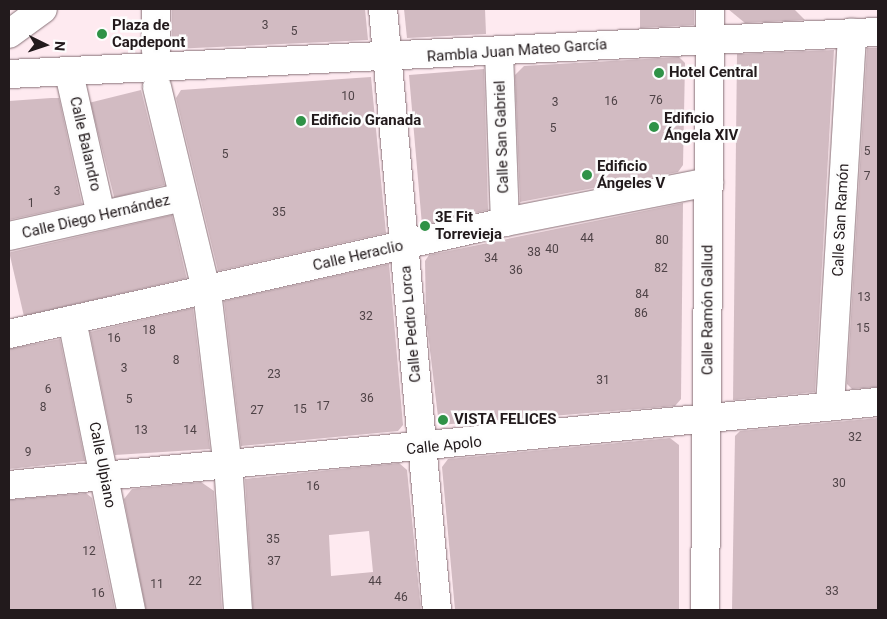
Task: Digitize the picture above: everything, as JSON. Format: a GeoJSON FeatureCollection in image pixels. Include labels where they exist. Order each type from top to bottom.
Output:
{"type":"FeatureCollection","features":[{"type":"Feature","properties":{"kind":"street"},"geometry":{"type":"LineString","coordinates":[[9,34],[43,9]]}},
{"type":"Feature","properties":{"kind":"street"},"geometry":{"type":"LineString","coordinates":[[156,9],[156,69],[183,197],[206,290],[226,451]]}},
{"type":"Feature","properties":{"kind":"street","name":"Calle Pedro Lorca"},"geometry":{"type":"LineString","coordinates":[[383,9],[437,610]]}},
{"type":"Feature","properties":{"kind":"street","name":"Calle Ramón Gallud"},"geometry":{"type":"LineString","coordinates":[[705,610],[710,9]]}},
{"type":"Feature","properties":{"kind":"street","name":"Rambla Juan Mateo García"},"geometry":{"type":"LineString","coordinates":[[156,69],[865,32]]}},
{"type":"Feature","properties":{"kind":"street","name":"Calle San Ramón"},"geometry":{"type":"LineString","coordinates":[[830,406],[865,32]]}},
{"type":"Feature","properties":{"kind":"street","name":"Calle San Gabriel"},"geometry":{"type":"LineString","coordinates":[[499,52],[504,222]]}},
{"type":"Feature","properties":{"kind":"street"},"geometry":{"type":"LineString","coordinates":[[9,74],[156,69]]}},
{"type":"Feature","properties":{"kind":"street","name":"Calle Balandro"},"geometry":{"type":"LineString","coordinates":[[68,73],[101,215]]}},
{"type":"Feature","properties":{"kind":"street","name":"Calle Heraclio"},"geometry":{"type":"LineString","coordinates":[[9,334],[504,222],[709,182]]}},
{"type":"Feature","properties":{"kind":"street","name":"Calle Diego Hernández"},"geometry":{"type":"LineString","coordinates":[[9,236],[183,197]]}},
{"type":"Feature","properties":{"kind":"street","name":"Calle Ulpiano"},"geometry":{"type":"LineString","coordinates":[[72,320],[131,610]]}},
{"type":"Feature","properties":{"kind":"street","name":"Calle Apolo"},"geometry":{"type":"LineString","coordinates":[[9,485],[422,448],[878,402]]}},
{"type":"Feature","properties":{"kind":"street"},"geometry":{"type":"LineString","coordinates":[[228,478],[238,610]]}},
{"type":"Feature","properties":{"kind":"building"},"geometry":{"type":"Polygon","coordinates":[[[172,9],[365,9],[368,40],[172,49],[172,9]]]}},
{"type":"Feature","properties":{"kind":"building"},"geometry":{"type":"Polygon","coordinates":[[[404,9],[485,9],[486,34],[407,38],[404,9]]]}},
{"type":"Feature","properties":{"kind":"building"},"geometry":{"type":"Polygon","coordinates":[[[640,9],[694,9],[694,25],[640,28],[640,9]]]}},
{"type":"Feature","properties":{"kind":"building"},"geometry":{"type":"Polygon","coordinates":[[[728,9],[794,9],[805,20],[745,23],[728,9]]]}},
{"type":"Feature","properties":{"kind":"building"},"geometry":{"type":"Polygon","coordinates":[[[867,48],[878,48],[878,387],[852,389],[847,384],[867,48]]]}},
{"type":"Feature","properties":{"kind":"building"},"geometry":{"type":"Polygon","coordinates":[[[834,50],[815,392],[733,400],[737,54],[834,50]]]}},
{"type":"Feature","properties":{"kind":"building"},"geometry":{"type":"Polygon","coordinates":[[[679,57],[685,63],[683,165],[678,172],[520,202],[515,75],[524,66],[679,57]]]}},
{"type":"Feature","properties":{"kind":"building"},"geometry":{"type":"Polygon","coordinates":[[[484,69],[488,210],[422,225],[409,75],[484,69]]]}},
{"type":"Feature","properties":{"kind":"building"},"geometry":{"type":"Polygon","coordinates":[[[371,77],[386,233],[218,271],[176,98],[181,90],[371,77]]]}},
{"type":"Feature","properties":{"kind":"building"},"geometry":{"type":"Polygon","coordinates":[[[141,90],[165,185],[114,198],[91,103],[141,90]]]}},
{"type":"Feature","properties":{"kind":"building"},"geometry":{"type":"Polygon","coordinates":[[[59,98],[82,204],[9,220],[9,101],[59,98]]]}},
{"type":"Feature","properties":{"kind":"building"},"geometry":{"type":"Polygon","coordinates":[[[683,203],[681,399],[675,406],[439,425],[426,317],[425,261],[429,255],[683,203]]]}},
{"type":"Feature","properties":{"kind":"building"},"geometry":{"type":"Polygon","coordinates":[[[172,215],[187,278],[24,316],[9,253],[172,215]]]}},
{"type":"Feature","properties":{"kind":"building"},"geometry":{"type":"Polygon","coordinates":[[[389,264],[403,425],[398,431],[241,446],[224,301],[389,264]]]}},
{"type":"Feature","properties":{"kind":"building"},"geometry":{"type":"Polygon","coordinates":[[[193,308],[210,449],[115,455],[90,332],[193,308]]]}},
{"type":"Feature","properties":{"kind":"building"},"geometry":{"type":"Polygon","coordinates":[[[60,339],[85,461],[9,469],[9,349],[60,339]]]}},
{"type":"Feature","properties":{"kind":"building"},"geometry":{"type":"Polygon","coordinates":[[[878,418],[878,610],[732,610],[735,436],[740,431],[878,418]]]}},
{"type":"Feature","properties":{"kind":"building"},"geometry":{"type":"Polygon","coordinates":[[[670,438],[679,445],[679,610],[455,610],[442,467],[448,459],[670,438]]]}},
{"type":"Feature","properties":{"kind":"building"},"geometry":{"type":"Polygon","coordinates":[[[399,463],[407,470],[421,610],[253,610],[245,479],[399,463]],[[369,531],[329,535],[331,576],[373,572],[369,531]]]}},
{"type":"Feature","properties":{"kind":"building"},"geometry":{"type":"Polygon","coordinates":[[[201,482],[214,491],[222,610],[146,610],[124,499],[132,489],[201,482]]]}},
{"type":"Feature","properties":{"kind":"building"},"geometry":{"type":"Polygon","coordinates":[[[86,493],[92,498],[115,610],[9,610],[9,500],[86,493]]]}},
{"type":"Feature","properties":{"kind":"place","name":"Plaza de Capdepont"},"geometry":{"type":"Point","coordinates":[102,34]}},
{"type":"Feature","properties":{"kind":"place","name":"Hotel Central"},"geometry":{"type":"Point","coordinates":[659,73]}},
{"type":"Feature","properties":{"kind":"place","name":"Edificio Granada"},"geometry":{"type":"Point","coordinates":[301,121]}},
{"type":"Feature","properties":{"kind":"place","name":"Edificio Ángela XIV"},"geometry":{"type":"Point","coordinates":[654,127]}},
{"type":"Feature","properties":{"kind":"place","name":"Edificio Ángeles V"},"geometry":{"type":"Point","coordinates":[587,175]}},
{"type":"Feature","properties":{"kind":"place","name":"3E Fit Torrevieja"},"geometry":{"type":"Point","coordinates":[425,226]}},
{"type":"Feature","properties":{"kind":"place","name":"VISTA FELICES"},"geometry":{"type":"Point","coordinates":[443,420]}}]}
